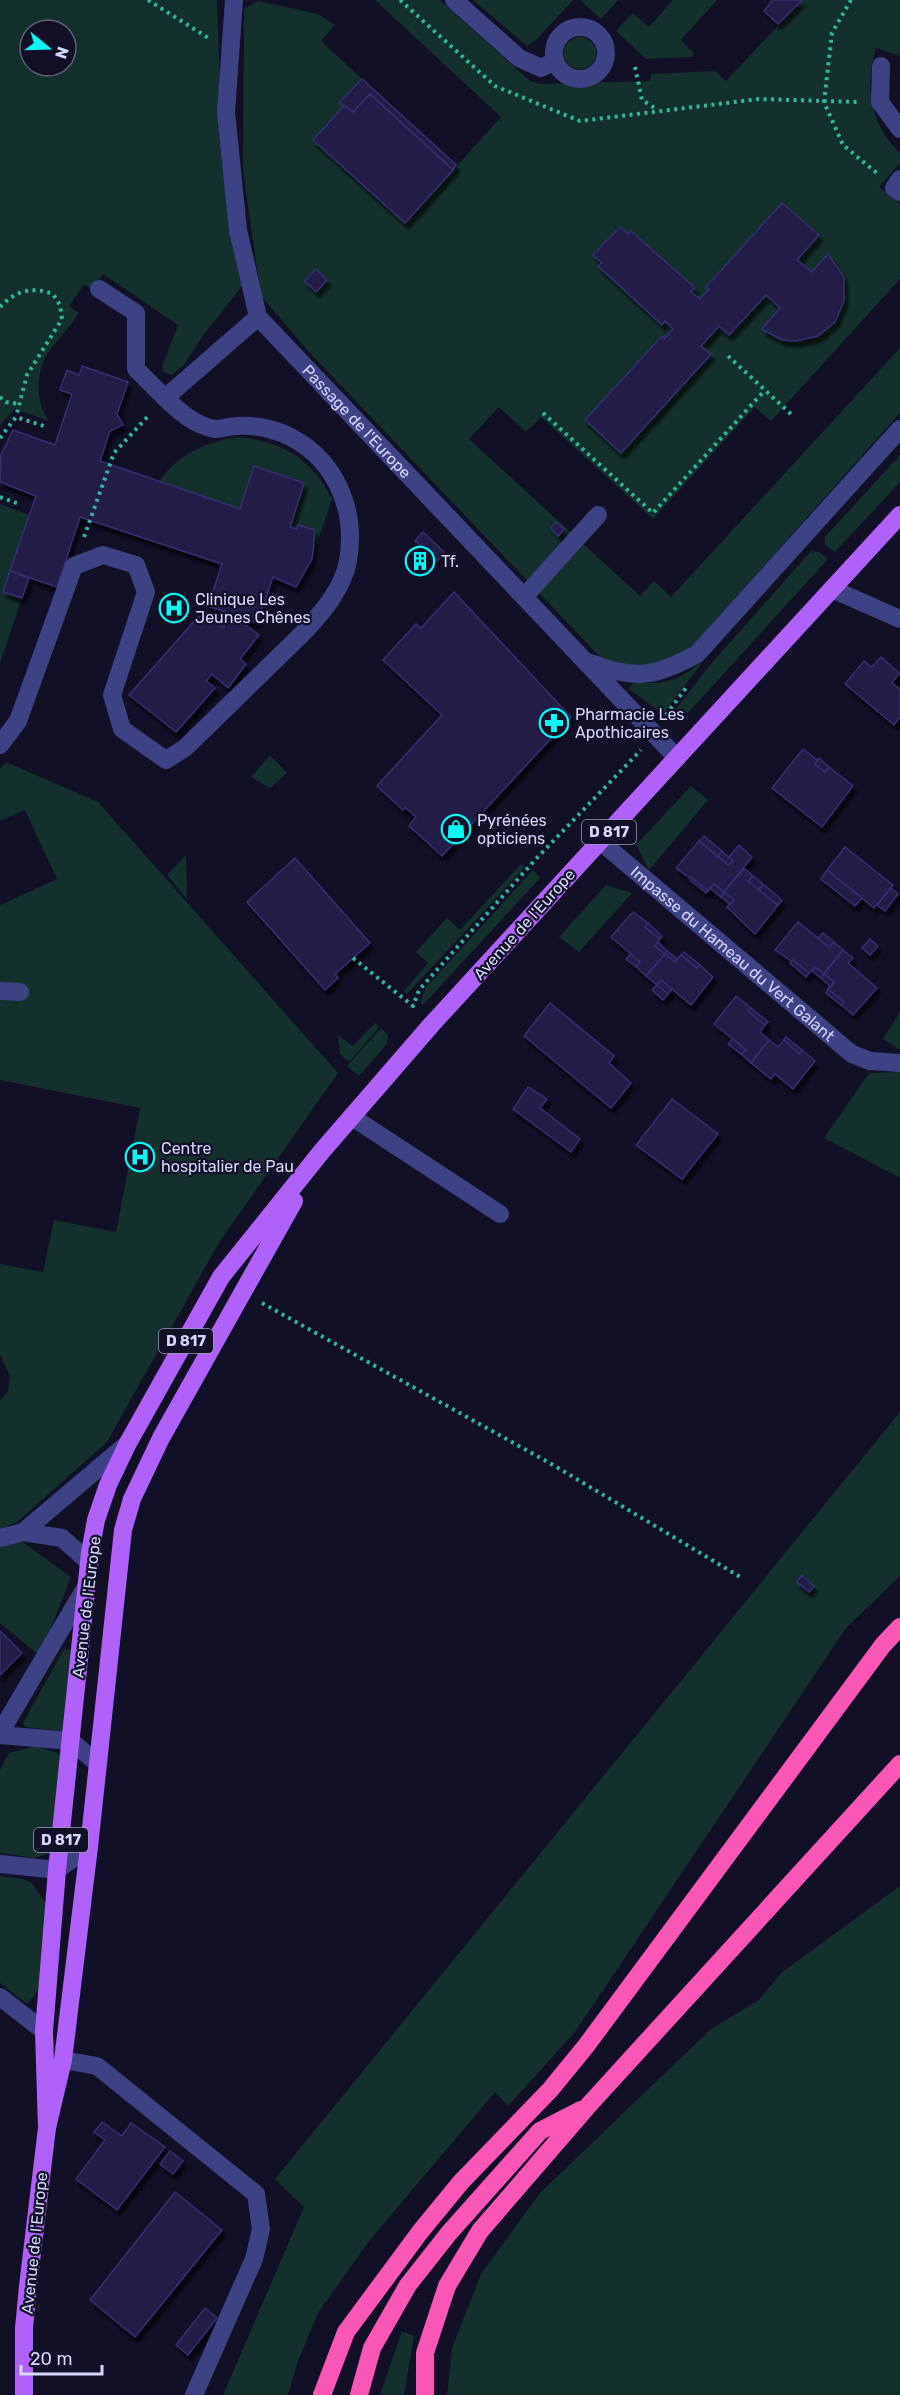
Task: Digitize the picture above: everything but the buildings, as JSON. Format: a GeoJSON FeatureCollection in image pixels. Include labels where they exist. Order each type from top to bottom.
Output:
{"type":"FeatureCollection","features":[{"type":"Feature","properties":{"kind":"highway"},"geometry":{"type":"LineString","coordinates":[[322,2395],[346,2332],[420,2232],[461,2182],[550,2090],[600,2027],[883,1645],[900,1627]]}},
{"type":"Feature","properties":{"kind":"highway"},"geometry":{"type":"LineString","coordinates":[[425,2395],[425,2353],[447,2286],[480,2231],[587,2107],[900,1764]]}},
{"type":"Feature","properties":{"kind":"highway"},"geometry":{"type":"LineString","coordinates":[[540,2131],[550,2090]]}},
{"type":"Feature","properties":{"kind":"highway"},"geometry":{"type":"LineString","coordinates":[[358,2395],[372,2348],[408,2285],[449,2233],[540,2131],[587,2107]]}},
{"type":"Feature","properties":{"kind":"main road","name":"Avenue de l'Europe"},"geometry":{"type":"LineString","coordinates":[[47,2128],[44,2031],[57,1870],[87,1585],[96,1520],[108,1485],[128,1443],[221,1277],[322,1151],[432,1024],[900,515]]}},
{"type":"Feature","properties":{"kind":"main road","name":"Avenue de l'Europe"},"geometry":{"type":"LineString","coordinates":[[24,2395],[24,2328],[47,2128],[63,2060],[89,1847],[118,1556],[132,1500],[161,1438],[322,1151]]}},
{"type":"Feature","properties":{"kind":"street"},"geometry":{"type":"LineString","coordinates":[[165,398],[258,317],[238,230],[226,112],[234,0]]}},
{"type":"Feature","properties":{"kind":"street"},"geometry":{"type":"LineString","coordinates":[[454,0],[519,58],[542,68],[555,61]]}},
{"type":"Feature","properties":{"kind":"street"},"geometry":{"type":"LineString","coordinates":[[880,66],[880,102],[900,129]]}},
{"type":"Feature","properties":{"kind":"street"},"geometry":{"type":"LineString","coordinates":[[0,745],[18,721],[74,566],[103,555],[136,565],[146,592],[112,695],[122,729],[166,760],[185,748],[321,614],[337,589],[348,562],[349,529],[345,500],[333,475],[319,457],[301,443],[281,433],[259,427],[237,426],[215,429],[186,417],[136,369],[136,313],[99,289]]}},
{"type":"Feature","properties":{"kind":"street","name":"Passage de l'Europe"},"geometry":{"type":"LineString","coordinates":[[258,317],[677,758]]}},
{"type":"Feature","properties":{"kind":"street"},"geometry":{"type":"LineString","coordinates":[[584,660],[613,672],[650,673],[666,671],[697,654],[900,429]]}},
{"type":"Feature","properties":{"kind":"street"},"geometry":{"type":"LineString","coordinates":[[524,597],[597,515]]}},
{"type":"Feature","properties":{"kind":"street"},"geometry":{"type":"LineString","coordinates":[[832,589],[900,619]]}},
{"type":"Feature","properties":{"kind":"street","name":"Impasse du Hameau du Vert Galant"},"geometry":{"type":"LineString","coordinates":[[600,841],[852,1054],[870,1061],[900,1064]]}},
{"type":"Feature","properties":{"kind":"street"},"geometry":{"type":"LineString","coordinates":[[0,991],[20,992]]}},
{"type":"Feature","properties":{"kind":"street"},"geometry":{"type":"LineString","coordinates":[[352,1117],[500,1214]]}},
{"type":"Feature","properties":{"kind":"street"},"geometry":{"type":"LineString","coordinates":[[23,1532],[128,1443]]}},
{"type":"Feature","properties":{"kind":"street"},"geometry":{"type":"LineString","coordinates":[[0,1538],[23,1532],[62,1538],[90,1563]]}},
{"type":"Feature","properties":{"kind":"street"},"geometry":{"type":"LineString","coordinates":[[87,1585],[0,1734],[71,1741],[98,1764]]}},
{"type":"Feature","properties":{"kind":"street"},"geometry":{"type":"LineString","coordinates":[[0,1863],[57,1870],[89,1847]]}},
{"type":"Feature","properties":{"kind":"street"},"geometry":{"type":"LineString","coordinates":[[0,1997],[44,2031]]}},
{"type":"Feature","properties":{"kind":"street"},"geometry":{"type":"LineString","coordinates":[[63,2060],[97,2066],[256,2194],[261,2229],[254,2259],[194,2395]]}},
{"type":"Feature","properties":{"kind":"path"},"geometry":{"type":"LineString","coordinates":[[148,0],[230,53]]}},
{"type":"Feature","properties":{"kind":"path"},"geometry":{"type":"LineString","coordinates":[[400,0],[495,86],[579,121],[759,99],[880,102]]}},
{"type":"Feature","properties":{"kind":"path"},"geometry":{"type":"LineString","coordinates":[[851,0],[832,33],[824,102],[843,145],[898,186]]}},
{"type":"Feature","properties":{"kind":"path"},"geometry":{"type":"LineString","coordinates":[[635,67],[642,100],[658,110]]}},
{"type":"Feature","properties":{"kind":"path"},"geometry":{"type":"LineString","coordinates":[[0,307],[15,293],[32,290],[53,294],[62,313],[59,326],[36,357],[27,375],[16,417],[0,438]]}},
{"type":"Feature","properties":{"kind":"path"},"geometry":{"type":"LineString","coordinates":[[728,356],[792,415]]}},
{"type":"Feature","properties":{"kind":"path"},"geometry":{"type":"LineString","coordinates":[[543,413],[652,513],[765,390]]}},
{"type":"Feature","properties":{"kind":"path"},"geometry":{"type":"LineString","coordinates":[[0,397],[6,402],[19,404]]}},
{"type":"Feature","properties":{"kind":"path"},"geometry":{"type":"LineString","coordinates":[[74,566],[114,453],[165,398]]}},
{"type":"Feature","properties":{"kind":"path"},"geometry":{"type":"LineString","coordinates":[[16,417],[47,427]]}},
{"type":"Feature","properties":{"kind":"path"},"geometry":{"type":"LineString","coordinates":[[0,497],[19,504]]}},
{"type":"Feature","properties":{"kind":"path"},"geometry":{"type":"LineString","coordinates":[[353,958],[413,1006],[419,990],[528,869],[655,735],[666,714],[693,679]]}},
{"type":"Feature","properties":{"kind":"path"},"geometry":{"type":"LineString","coordinates":[[243,1290],[274,1311],[555,1466],[742,1578]]}},
{"type":"Feature","properties":{"kind":"green space"},"geometry":{"type":"Polygon","coordinates":[[[0,0],[217,0],[221,123],[242,286],[202,337],[184,365],[171,375],[164,372],[162,367],[178,325],[103,274],[93,290],[84,284],[69,306],[79,313],[45,358],[39,377],[41,405],[49,421],[15,409],[0,425],[0,0]]]}},
{"type":"Feature","properties":{"kind":"green space"},"geometry":{"type":"Polygon","coordinates":[[[375,0],[440,0],[530,81],[541,84],[650,81],[651,74],[715,71],[726,81],[802,0],[900,0],[900,56],[876,48],[870,77],[870,91],[876,117],[882,130],[900,153],[900,163],[879,187],[900,204],[900,279],[771,421],[755,407],[653,519],[541,417],[526,432],[499,407],[469,439],[640,596],[654,581],[671,597],[900,348],[900,413],[689,650],[656,665],[627,665],[601,658],[310,353],[261,296],[243,171],[244,9],[258,1],[318,14],[335,25],[321,41],[362,79],[341,102],[344,106],[313,140],[405,223],[501,117],[375,0]],[[783,203],[707,287],[709,289],[700,299],[691,292],[695,288],[631,231],[628,234],[620,227],[594,255],[602,263],[598,266],[662,324],[665,321],[673,329],[664,339],[661,336],[586,420],[621,453],[710,355],[701,346],[719,326],[729,335],[766,295],[780,308],[762,329],[783,340],[797,341],[821,334],[838,316],[845,291],[842,271],[828,255],[812,272],[797,260],[819,235],[783,203]]]}},
{"type":"Feature","properties":{"kind":"green space"},"geometry":{"type":"Polygon","coordinates":[[[473,0],[573,0],[536,40],[527,46],[473,0]]]}},
{"type":"Feature","properties":{"kind":"green space"},"geometry":{"type":"Polygon","coordinates":[[[580,0],[618,0],[601,19],[580,0]]]}},
{"type":"Feature","properties":{"kind":"green space"},"geometry":{"type":"Polygon","coordinates":[[[673,0],[717,0],[681,40],[694,53],[692,57],[646,59],[616,31],[633,13],[649,27],[673,0]]]}},
{"type":"Feature","properties":{"kind":"green space"},"geometry":{"type":"Polygon","coordinates":[[[580,37],[591,42],[596,53],[591,64],[580,69],[569,64],[564,53],[569,42],[580,37]]]}},
{"type":"Feature","properties":{"kind":"green space"},"geometry":{"type":"Polygon","coordinates":[[[237,437],[268,443],[294,454],[315,473],[324,485],[332,499],[312,559],[315,530],[299,525],[297,529],[290,527],[304,483],[254,467],[240,509],[160,481],[175,463],[194,451],[214,442],[237,437]]]}},
{"type":"Feature","properties":{"kind":"green space"},"geometry":{"type":"Polygon","coordinates":[[[900,455],[900,482],[835,552],[825,545],[825,537],[900,455]]]}},
{"type":"Feature","properties":{"kind":"green space"},"geometry":{"type":"Polygon","coordinates":[[[0,504],[29,515],[3,591],[22,598],[0,663],[0,504]]]}},
{"type":"Feature","properties":{"kind":"green space"},"geometry":{"type":"Polygon","coordinates":[[[811,551],[819,552],[828,559],[688,713],[678,717],[673,713],[710,665],[811,551]]]}},
{"type":"Feature","properties":{"kind":"green space"},"geometry":{"type":"Polygon","coordinates":[[[704,660],[663,714],[629,689],[634,682],[654,683],[672,680],[704,660]]]}},
{"type":"Feature","properties":{"kind":"green space"},"geometry":{"type":"Polygon","coordinates":[[[270,755],[287,773],[270,788],[251,777],[270,755]]]}},
{"type":"Feature","properties":{"kind":"green space","name":"Centre hospitalier de Pau"},"geometry":{"type":"Polygon","coordinates":[[[6,762],[98,802],[338,1073],[220,1241],[107,1442],[16,1523],[0,1529],[0,1401],[8,1391],[10,1376],[0,1354],[0,1264],[43,1272],[54,1220],[116,1232],[140,1108],[0,1080],[0,905],[57,879],[25,810],[0,821],[0,769],[6,762]]]}},
{"type":"Feature","properties":{"kind":"green space"},"geometry":{"type":"Polygon","coordinates":[[[691,786],[708,800],[649,870],[636,845],[691,786]]]}},
{"type":"Feature","properties":{"kind":"green space"},"geometry":{"type":"Polygon","coordinates":[[[186,855],[187,899],[167,875],[186,855]]]}},
{"type":"Feature","properties":{"kind":"green space"},"geometry":{"type":"Polygon","coordinates":[[[521,864],[525,867],[407,994],[404,991],[428,963],[416,952],[447,918],[460,930],[521,864]]]}},
{"type":"Feature","properties":{"kind":"green space"},"geometry":{"type":"Polygon","coordinates":[[[533,870],[540,878],[423,1005],[420,1003],[426,987],[533,870]]]}},
{"type":"Feature","properties":{"kind":"green space"},"geometry":{"type":"Polygon","coordinates":[[[606,885],[632,893],[579,952],[559,937],[606,885]]]}},
{"type":"Feature","properties":{"kind":"green space"},"geometry":{"type":"Polygon","coordinates":[[[900,1012],[900,1050],[883,1039],[900,1012]]]}},
{"type":"Feature","properties":{"kind":"green space"},"geometry":{"type":"Polygon","coordinates":[[[375,1023],[379,1027],[349,1062],[340,1054],[338,1035],[353,1046],[375,1023]]]}},
{"type":"Feature","properties":{"kind":"green space"},"geometry":{"type":"Polygon","coordinates":[[[381,1028],[388,1035],[386,1045],[359,1076],[347,1066],[381,1028]]]}},
{"type":"Feature","properties":{"kind":"green space"},"geometry":{"type":"Polygon","coordinates":[[[900,1072],[900,1178],[824,1138],[869,1073],[900,1072]]]}},
{"type":"Feature","properties":{"kind":"green space"},"geometry":{"type":"Polygon","coordinates":[[[900,1412],[900,1576],[846,1628],[575,2032],[508,2106],[495,2092],[369,2241],[318,2313],[298,2361],[288,2395],[223,2395],[304,2207],[275,2179],[900,1412]]]}},
{"type":"Feature","properties":{"kind":"green space"},"geometry":{"type":"Polygon","coordinates":[[[21,1541],[71,1577],[40,1656],[0,1623],[0,1547],[21,1541]]]}},
{"type":"Feature","properties":{"kind":"green space"},"geometry":{"type":"Polygon","coordinates":[[[64,1649],[71,1650],[63,1731],[25,1727],[23,1723],[64,1649]]]}},
{"type":"Feature","properties":{"kind":"green space"},"geometry":{"type":"Polygon","coordinates":[[[35,1746],[61,1756],[50,1853],[34,1858],[0,1853],[0,1770],[9,1753],[35,1746]]]}},
{"type":"Feature","properties":{"kind":"green space"},"geometry":{"type":"Polygon","coordinates":[[[0,1876],[23,1879],[32,1883],[47,1905],[40,1989],[27,2004],[0,1983],[0,1876]]]}},
{"type":"Feature","properties":{"kind":"green space"},"geometry":{"type":"Polygon","coordinates":[[[900,1886],[900,2395],[447,2395],[452,2348],[481,2274],[540,2193],[711,2029],[759,2000],[781,1973],[900,1886]]]}},
{"type":"Feature","properties":{"kind":"green space"},"geometry":{"type":"Polygon","coordinates":[[[402,2331],[414,2336],[404,2395],[380,2395],[402,2331]]]}},
{"type":"Feature","properties":{"kind":"place","name":"Tf."},"geometry":{"type":"Point","coordinates":[420,561]}},
{"type":"Feature","properties":{"kind":"place","name":"Clinique Les Jeunes Chênes"},"geometry":{"type":"Point","coordinates":[174,608]}},
{"type":"Feature","properties":{"kind":"place","name":"Pharmacie Les Apothicaires"},"geometry":{"type":"Point","coordinates":[554,723]}},
{"type":"Feature","properties":{"kind":"place","name":"Pyrénées opticiens"},"geometry":{"type":"Point","coordinates":[456,829]}},
{"type":"Feature","properties":{"kind":"place","name":"Centre hospitalier de Pau"},"geometry":{"type":"Point","coordinates":[140,1157]}}]}
